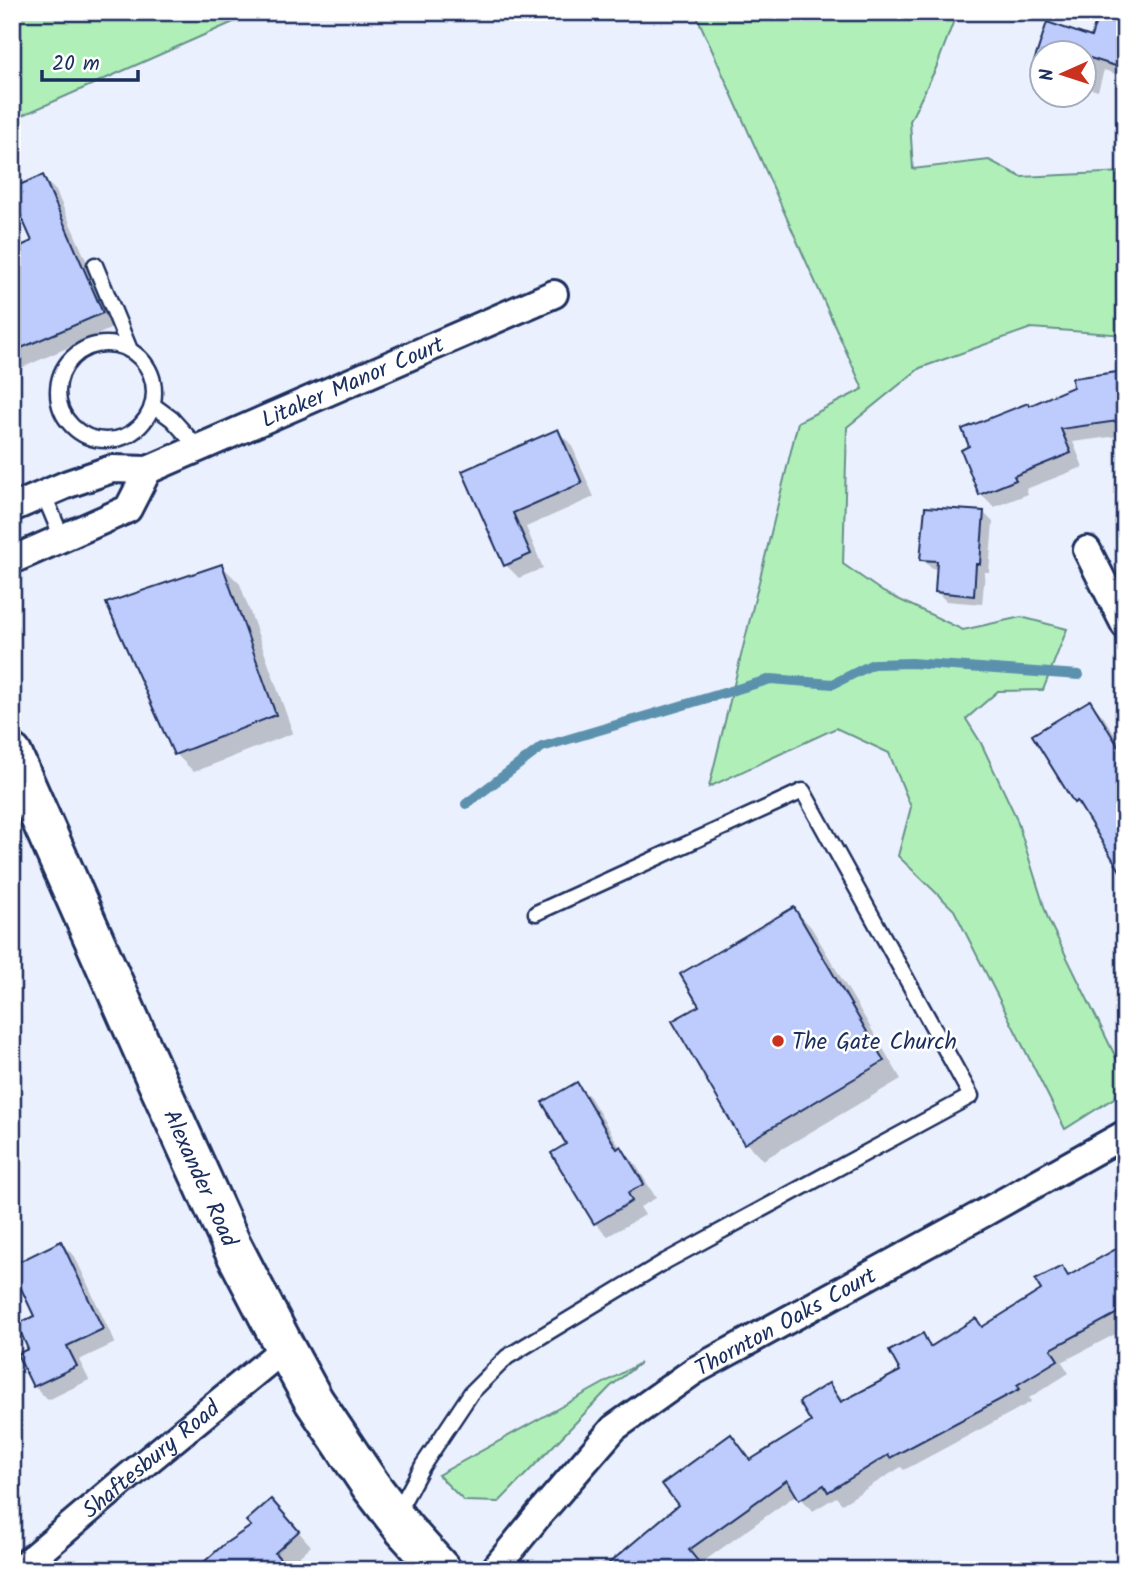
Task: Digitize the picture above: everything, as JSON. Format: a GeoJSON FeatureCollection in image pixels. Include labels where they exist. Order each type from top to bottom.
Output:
{"type":"FeatureCollection","features":[{"type":"Feature","properties":{"kind":"street","name":"Litaker Manor Court"},"geometry":{"type":"LineString","coordinates":[[12,508],[112,469],[148,470],[554,294]]}},
{"type":"Feature","properties":{"kind":"street"},"geometry":{"type":"LineString","coordinates":[[12,560],[128,509],[148,470]]}},
{"type":"Feature","properties":{"kind":"street"},"geometry":{"type":"LineString","coordinates":[[1087,550],[1125,625]]}},
{"type":"Feature","properties":{"kind":"street","name":"Alexander Road"},"geometry":{"type":"LineString","coordinates":[[12,754],[232,1246],[285,1348],[314,1401],[371,1486],[394,1517],[441,1570]]}},
{"type":"Feature","properties":{"kind":"street","name":"Thornton Oaks Court"},"geometry":{"type":"LineString","coordinates":[[494,1570],[614,1428],[694,1371],[1125,1134]]}},
{"type":"Feature","properties":{"kind":"street","name":"Shaftesbury Road"},"geometry":{"type":"LineString","coordinates":[[18,1570],[285,1348]]}},
{"type":"Feature","properties":{"kind":"lane"},"geometry":{"type":"LineString","coordinates":[[95,265],[130,350]]}},
{"type":"Feature","properties":{"kind":"lane"},"geometry":{"type":"LineString","coordinates":[[99,344],[114,344],[130,350],[142,360],[150,373],[155,389],[153,405],[146,419],[135,430],[121,438],[106,440],[90,437],[76,429],[66,418],[60,404],[58,388],[62,373],[71,359],[83,349],[99,344]]}},
{"type":"Feature","properties":{"kind":"lane"},"geometry":{"type":"LineString","coordinates":[[153,405],[172,419],[199,449]]}},
{"type":"Feature","properties":{"kind":"lane"},"geometry":{"type":"LineString","coordinates":[[44,495],[62,538]]}},
{"type":"Feature","properties":{"kind":"lane"},"geometry":{"type":"LineString","coordinates":[[394,1517],[423,1465],[471,1392],[507,1357],[666,1261],[971,1096],[803,791],[536,913]]}},
{"type":"Feature","properties":{"kind":"green space"},"geometry":{"type":"Polygon","coordinates":[[[12,12],[256,12],[12,120],[12,12]]]}},
{"type":"Feature","properties":{"kind":"green space"},"geometry":{"type":"Polygon","coordinates":[[[695,12],[949,12],[954,20],[936,68],[910,121],[913,169],[989,160],[1021,177],[1125,172],[1125,335],[1031,328],[920,368],[847,427],[843,564],[883,592],[963,630],[1021,617],[1067,629],[1043,690],[998,691],[966,719],[981,743],[1016,817],[1048,919],[1125,1076],[1125,1091],[1065,1129],[954,910],[898,856],[911,807],[889,753],[836,728],[709,787],[798,422],[863,389],[695,12]]]}},
{"type":"Feature","properties":{"kind":"green space"},"geometry":{"type":"Polygon","coordinates":[[[640,1363],[610,1387],[499,1502],[464,1501],[438,1475],[640,1363]]]}},
{"type":"Feature","properties":{"kind":"building"},"geometry":{"type":"Polygon","coordinates":[[[1099,12],[1125,12],[1125,69],[1098,61],[1098,38],[1042,38],[1047,22],[1091,37],[1099,12]]]}},
{"type":"Feature","properties":{"kind":"building"},"geometry":{"type":"Polygon","coordinates":[[[43,175],[103,313],[12,352],[12,250],[32,241],[12,196],[12,188],[43,175]]]}},
{"type":"Feature","properties":{"kind":"building"},"geometry":{"type":"Polygon","coordinates":[[[1125,371],[1125,420],[1061,429],[1071,453],[1014,476],[1016,480],[979,495],[961,450],[969,446],[962,429],[1028,403],[1029,406],[1073,387],[1072,378],[1125,371]]]}},
{"type":"Feature","properties":{"kind":"building"},"geometry":{"type":"Polygon","coordinates":[[[558,429],[582,483],[513,513],[531,554],[504,566],[462,471],[558,429]]]}},
{"type":"Feature","properties":{"kind":"building"},"geometry":{"type":"Polygon","coordinates":[[[925,507],[984,511],[980,564],[976,564],[974,596],[935,592],[937,561],[920,560],[925,507]]]}},
{"type":"Feature","properties":{"kind":"building"},"geometry":{"type":"Polygon","coordinates":[[[222,564],[276,715],[174,755],[106,603],[222,564]]]}},
{"type":"Feature","properties":{"kind":"building"},"geometry":{"type":"Polygon","coordinates":[[[1090,700],[1125,757],[1125,879],[1032,735],[1090,700]]]}},
{"type":"Feature","properties":{"kind":"building","name":"The Gate Church"},"geometry":{"type":"Polygon","coordinates":[[[794,907],[884,1061],[744,1144],[672,1021],[699,1006],[680,974],[794,907]]]}},
{"type":"Feature","properties":{"kind":"building"},"geometry":{"type":"Polygon","coordinates":[[[577,1082],[617,1149],[621,1146],[644,1184],[628,1193],[632,1201],[594,1224],[551,1153],[566,1144],[542,1102],[577,1082]]]}},
{"type":"Feature","properties":{"kind":"building"},"geometry":{"type":"Polygon","coordinates":[[[61,1241],[103,1329],[67,1346],[77,1366],[33,1387],[17,1354],[28,1349],[17,1324],[34,1316],[12,1265],[61,1241]]]}},
{"type":"Feature","properties":{"kind":"building"},"geometry":{"type":"Polygon","coordinates":[[[1125,1244],[1125,1309],[1051,1349],[1058,1360],[1017,1385],[1020,1389],[890,1458],[888,1455],[828,1492],[824,1485],[799,1500],[787,1480],[689,1550],[705,1570],[601,1570],[678,1505],[662,1484],[731,1434],[750,1460],[811,1422],[799,1402],[829,1383],[841,1402],[900,1371],[889,1351],[923,1333],[930,1347],[976,1318],[982,1327],[1041,1290],[1035,1280],[1062,1266],[1068,1276],[1125,1244]]]}},
{"type":"Feature","properties":{"kind":"building"},"geometry":{"type":"Polygon","coordinates":[[[271,1499],[299,1531],[275,1553],[290,1570],[195,1570],[223,1545],[251,1526],[246,1521],[271,1499]]]}},
{"type":"Feature","properties":{"kind":"waterway"},"geometry":{"type":"LineString","coordinates":[[466,804],[542,747],[771,679],[833,684],[873,664],[911,663],[1079,675]]}},
{"type":"Feature","properties":{"kind":"place","name":"The Gate Church"},"geometry":{"type":"Point","coordinates":[778,1041]}}]}
